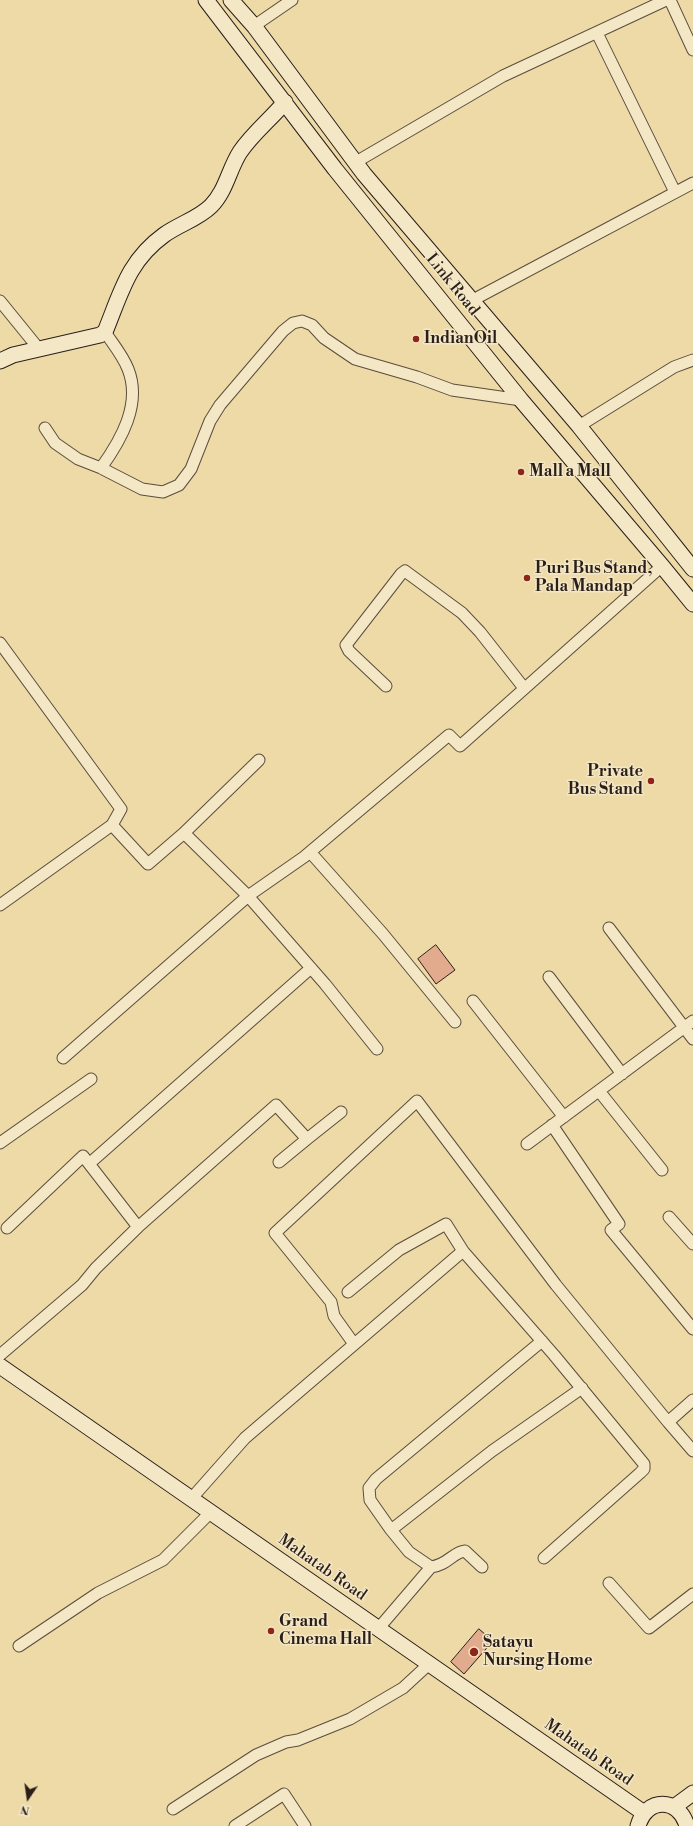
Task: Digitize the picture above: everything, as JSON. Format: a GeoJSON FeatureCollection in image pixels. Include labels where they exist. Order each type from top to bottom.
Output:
{"type":"FeatureCollection","features":[{"type":"Feature","properties":{"kind":"main road","name":"Link Road"},"geometry":{"type":"LineString","coordinates":[[206,0],[335,169],[522,400],[693,604]]}},
{"type":"Feature","properties":{"kind":"main road","name":"Link Road"},"geometry":{"type":"LineString","coordinates":[[231,0],[254,26],[356,162],[471,301],[579,426],[693,569]]}},
{"type":"Feature","properties":{"kind":"main road"},"geometry":{"type":"LineString","coordinates":[[0,361],[13,355],[100,336],[105,332],[127,275],[143,253],[165,234],[190,221],[211,206],[218,197],[240,152],[285,102]]}},
{"type":"Feature","properties":{"kind":"main road","name":"Mahatab Road"},"geometry":{"type":"LineString","coordinates":[[0,1366],[429,1664],[641,1820]]}},
{"type":"Feature","properties":{"kind":"main road"},"geometry":{"type":"LineString","coordinates":[[674,1807],[693,1793]]}},
{"type":"Feature","properties":{"kind":"main road"},"geometry":{"type":"LineString","coordinates":[[641,1820],[651,1807],[659,1804],[674,1807],[688,1819]]}},
{"type":"Feature","properties":{"kind":"street"},"geometry":{"type":"LineString","coordinates":[[254,26],[292,0]]}},
{"type":"Feature","properties":{"kind":"street"},"geometry":{"type":"LineString","coordinates":[[356,162],[503,76],[597,32],[647,4],[666,0]]}},
{"type":"Feature","properties":{"kind":"street"},"geometry":{"type":"LineString","coordinates":[[670,0],[693,50]]}},
{"type":"Feature","properties":{"kind":"street"},"geometry":{"type":"LineString","coordinates":[[597,32],[676,192]]}},
{"type":"Feature","properties":{"kind":"street"},"geometry":{"type":"LineString","coordinates":[[471,301],[693,184]]}},
{"type":"Feature","properties":{"kind":"street"},"geometry":{"type":"LineString","coordinates":[[0,301],[39,349]]}},
{"type":"Feature","properties":{"kind":"street"},"geometry":{"type":"LineString","coordinates":[[44,428],[55,443],[78,459],[101,468],[142,489],[163,492],[179,485],[191,470],[210,421],[220,405],[283,332],[293,323],[302,321],[312,326],[324,338],[355,358],[417,377],[452,390],[522,400]]}},
{"type":"Feature","properties":{"kind":"street"},"geometry":{"type":"LineString","coordinates":[[101,468],[116,448],[126,426],[132,404],[133,387],[128,368],[105,332]]}},
{"type":"Feature","properties":{"kind":"street"},"geometry":{"type":"LineString","coordinates":[[579,426],[674,367],[693,360]]}},
{"type":"Feature","properties":{"kind":"street"},"geometry":{"type":"LineString","coordinates":[[63,1058],[248,896],[310,852],[449,735],[460,746],[662,566]]}},
{"type":"Feature","properties":{"kind":"street"},"geometry":{"type":"LineString","coordinates":[[386,686],[349,652],[346,645],[401,574],[405,571],[462,614],[480,632],[524,688]]}},
{"type":"Feature","properties":{"kind":"street"},"geometry":{"type":"LineString","coordinates":[[0,643],[121,809],[112,825],[0,905]]}},
{"type":"Feature","properties":{"kind":"street"},"geometry":{"type":"LineString","coordinates":[[112,825],[148,864],[184,833],[259,760]]}},
{"type":"Feature","properties":{"kind":"street"},"geometry":{"type":"LineString","coordinates":[[184,833],[248,896],[312,968],[377,1049]]}},
{"type":"Feature","properties":{"kind":"street"},"geometry":{"type":"LineString","coordinates":[[310,852],[383,934],[455,1022]]}},
{"type":"Feature","properties":{"kind":"street"},"geometry":{"type":"LineString","coordinates":[[608,928],[689,1024],[693,1039]]}},
{"type":"Feature","properties":{"kind":"street"},"geometry":{"type":"LineString","coordinates":[[90,1163],[312,968]]}},
{"type":"Feature","properties":{"kind":"street"},"geometry":{"type":"LineString","coordinates":[[549,977],[622,1074]]}},
{"type":"Feature","properties":{"kind":"street"},"geometry":{"type":"LineString","coordinates":[[474,1001],[564,1116]]}},
{"type":"Feature","properties":{"kind":"street"},"geometry":{"type":"LineString","coordinates":[[526,1144],[689,1024]]}},
{"type":"Feature","properties":{"kind":"street"},"geometry":{"type":"LineString","coordinates":[[0,1144],[91,1079]]}},
{"type":"Feature","properties":{"kind":"street"},"geometry":{"type":"LineString","coordinates":[[599,1091],[662,1170]]}},
{"type":"Feature","properties":{"kind":"street"},"geometry":{"type":"LineString","coordinates":[[354,1344],[334,1316],[331,1302],[275,1233],[417,1101],[556,1285],[693,1451]]}},
{"type":"Feature","properties":{"kind":"street"},"geometry":{"type":"LineString","coordinates":[[0,1355],[82,1285],[96,1268],[138,1227],[276,1105],[307,1140]]}},
{"type":"Feature","properties":{"kind":"street"},"geometry":{"type":"LineString","coordinates":[[280,1162],[341,1112]]}},
{"type":"Feature","properties":{"kind":"street"},"geometry":{"type":"LineString","coordinates":[[552,1126],[619,1224],[611,1230],[693,1330]]}},
{"type":"Feature","properties":{"kind":"street"},"geometry":{"type":"LineString","coordinates":[[7,1228],[83,1156],[90,1163],[138,1227]]}},
{"type":"Feature","properties":{"kind":"street"},"geometry":{"type":"LineString","coordinates":[[670,1217],[693,1244]]}},
{"type":"Feature","properties":{"kind":"street"},"geometry":{"type":"LineString","coordinates":[[348,1292],[399,1250],[446,1224],[463,1251],[582,1388],[644,1464],[644,1469],[544,1558]]}},
{"type":"Feature","properties":{"kind":"street"},"geometry":{"type":"LineString","coordinates":[[191,1499],[245,1438],[463,1251]]}},
{"type":"Feature","properties":{"kind":"street"},"geometry":{"type":"LineString","coordinates":[[482,1567],[465,1551],[461,1551],[440,1566],[431,1567],[409,1552],[391,1530],[370,1500],[369,1488],[376,1479],[542,1341]]}},
{"type":"Feature","properties":{"kind":"street"},"geometry":{"type":"LineString","coordinates":[[391,1530],[492,1451],[582,1388]]}},
{"type":"Feature","properties":{"kind":"street"},"geometry":{"type":"LineString","coordinates":[[668,1422],[693,1400]]}},
{"type":"Feature","properties":{"kind":"street"},"geometry":{"type":"LineString","coordinates":[[19,1646],[98,1593],[163,1560],[210,1512]]}},
{"type":"Feature","properties":{"kind":"street"},"geometry":{"type":"LineString","coordinates":[[378,1629],[431,1567]]}},
{"type":"Feature","properties":{"kind":"street"},"geometry":{"type":"LineString","coordinates":[[609,1583],[649,1628],[693,1594]]}},
{"type":"Feature","properties":{"kind":"street"},"geometry":{"type":"LineString","coordinates":[[173,1809],[256,1755],[286,1742],[298,1740],[350,1719],[403,1688],[429,1664]]}},
{"type":"Feature","properties":{"kind":"street"},"geometry":{"type":"LineString","coordinates":[[235,1826],[284,1794],[305,1826]]}},
{"type":"Feature","properties":{"kind":"building"},"geometry":{"type":"Polygon","coordinates":[[[436,945],[455,970],[436,984],[418,959],[436,945]]]}},
{"type":"Feature","properties":{"kind":"building"},"geometry":{"type":"Polygon","coordinates":[[[479,1629],[493,1641],[464,1674],[451,1662],[479,1629]]]}},
{"type":"Feature","properties":{"kind":"place","name":"IndianOil"},"geometry":{"type":"Point","coordinates":[416,339]}},
{"type":"Feature","properties":{"kind":"place","name":"Mall a Mall"},"geometry":{"type":"Point","coordinates":[521,472]}},
{"type":"Feature","properties":{"kind":"place","name":"Puri Bus Stand, Pala Mandap"},"geometry":{"type":"Point","coordinates":[527,578]}},
{"type":"Feature","properties":{"kind":"place","name":"Private Bus Stand"},"geometry":{"type":"Point","coordinates":[651,781]}},
{"type":"Feature","properties":{"kind":"place","name":"Grand Cinema Hall"},"geometry":{"type":"Point","coordinates":[271,1631]}},
{"type":"Feature","properties":{"kind":"place","name":"Satayu Nursing Home"},"geometry":{"type":"Point","coordinates":[474,1652]}}]}
